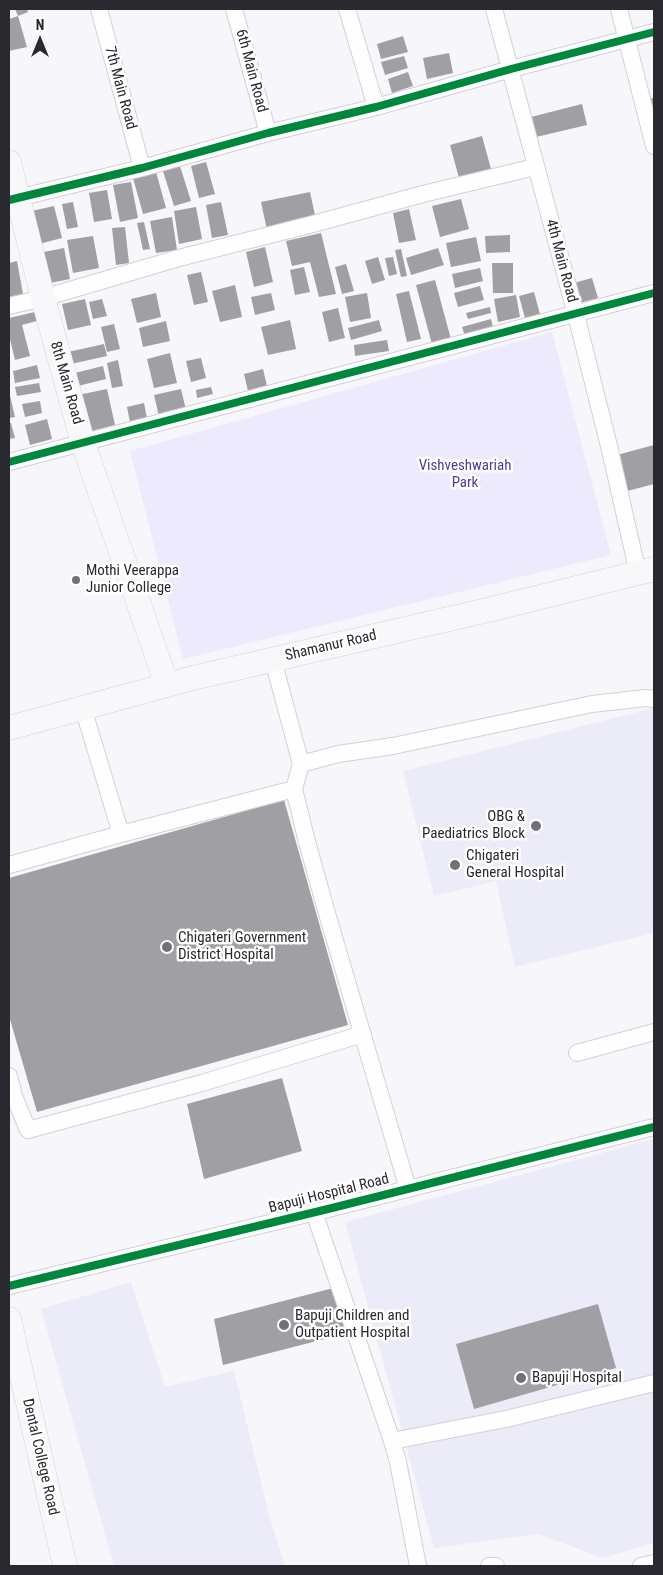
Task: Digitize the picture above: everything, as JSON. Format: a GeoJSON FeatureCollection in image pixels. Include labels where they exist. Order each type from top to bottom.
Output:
{"type":"FeatureCollection","features":[{"type":"Feature","properties":{"kind":"street","name":"7th Main Road"},"geometry":{"type":"LineString","coordinates":[[99,9],[142,168]]}},
{"type":"Feature","properties":{"kind":"street","name":"6th Main Road"},"geometry":{"type":"LineString","coordinates":[[234,9],[268,133]]}},
{"type":"Feature","properties":{"kind":"street"},"geometry":{"type":"LineString","coordinates":[[347,9],[376,107]]}},
{"type":"Feature","properties":{"kind":"street","name":"4th Main Road"},"geometry":{"type":"LineString","coordinates":[[494,9],[609,446],[646,571]]}},
{"type":"Feature","properties":{"kind":"street"},"geometry":{"type":"LineString","coordinates":[[619,9],[654,146]]}},
{"type":"Feature","properties":{"kind":"street"},"geometry":{"type":"LineString","coordinates":[[14,199],[376,107],[511,69],[654,32]]}},
{"type":"Feature","properties":{"kind":"street","name":"8th Main Road"},"geometry":{"type":"LineString","coordinates":[[9,162],[14,199],[83,443],[166,685]]}},
{"type":"Feature","properties":{"kind":"street"},"geometry":{"type":"LineString","coordinates":[[9,306],[43,298],[179,258],[423,194],[535,167]]}},
{"type":"Feature","properties":{"kind":"street"},"geometry":{"type":"LineString","coordinates":[[9,462],[654,294]]}},
{"type":"Feature","properties":{"kind":"street","name":"Shamanur Road"},"geometry":{"type":"LineString","coordinates":[[9,728],[166,685],[646,571]]}},
{"type":"Feature","properties":{"kind":"street"},"geometry":{"type":"LineString","coordinates":[[273,660],[301,764],[294,789],[308,847],[408,1189]]}},
{"type":"Feature","properties":{"kind":"street"},"geometry":{"type":"LineString","coordinates":[[301,764],[338,754],[392,746],[582,705],[645,698],[654,699]]}},
{"type":"Feature","properties":{"kind":"street"},"geometry":{"type":"LineString","coordinates":[[82,708],[121,834]]}},
{"type":"Feature","properties":{"kind":"street"},"geometry":{"type":"LineString","coordinates":[[9,865],[294,789]]}},
{"type":"Feature","properties":{"kind":"street"},"geometry":{"type":"LineString","coordinates":[[576,1053],[654,1032]]}},
{"type":"Feature","properties":{"kind":"street"},"geometry":{"type":"LineString","coordinates":[[9,1076],[14,1096],[28,1130],[202,1084],[363,1034]]}},
{"type":"Feature","properties":{"kind":"street","name":"Bapuji Hospital Road"},"geometry":{"type":"LineString","coordinates":[[9,1286],[654,1127]]}},
{"type":"Feature","properties":{"kind":"street"},"geometry":{"type":"LineString","coordinates":[[314,1212],[392,1441],[398,1462],[418,1566]]}},
{"type":"Feature","properties":{"kind":"street","name":"Dental College Road"},"geometry":{"type":"LineString","coordinates":[[9,1319],[12,1354],[65,1566]]}},
{"type":"Feature","properties":{"kind":"street"},"geometry":{"type":"LineString","coordinates":[[392,1441],[506,1419],[654,1383]]}},
{"type":"Feature","properties":{"kind":"street"},"geometry":{"type":"LineString","coordinates":[[641,1566],[654,1563]]}},
{"type":"Feature","properties":{"kind":"street"},"geometry":{"type":"LineString","coordinates":[[488,1566],[496,1566]]}},
{"type":"Feature","properties":{"kind":"shaded area","name":"OBG & Paediatrics Block"},"geometry":{"type":"Polygon","coordinates":[[[654,708],[654,933],[515,967],[496,881],[434,896],[403,771],[654,708]]]}},
{"type":"Feature","properties":{"kind":"shaded area","name":"Bapuji Hospital"},"geometry":{"type":"Polygon","coordinates":[[[654,1139],[654,1543],[603,1558],[538,1534],[434,1548],[345,1222],[654,1139]]]}},
{"type":"Feature","properties":{"kind":"shaded area"},"geometry":{"type":"Polygon","coordinates":[[[131,1282],[165,1387],[234,1371],[270,1519],[285,1566],[114,1566],[41,1309],[131,1282]]]}},
{"type":"Feature","properties":{"kind":"green space","name":"Vishveshwariah Park"},"geometry":{"type":"Polygon","coordinates":[[[552,332],[611,555],[183,659],[130,451],[552,332]]]}},
{"type":"Feature","properties":{"kind":"building"},"geometry":{"type":"Polygon","coordinates":[[[15,9],[27,9],[28,12],[18,16],[15,9]]]}},
{"type":"Feature","properties":{"kind":"building"},"geometry":{"type":"Polygon","coordinates":[[[18,16],[27,47],[9,51],[9,19],[18,16]]]}},
{"type":"Feature","properties":{"kind":"building"},"geometry":{"type":"Polygon","coordinates":[[[403,36],[408,52],[381,59],[377,44],[403,36]]]}},
{"type":"Feature","properties":{"kind":"building"},"geometry":{"type":"Polygon","coordinates":[[[449,53],[453,73],[427,79],[423,58],[449,53]]]}},
{"type":"Feature","properties":{"kind":"building"},"geometry":{"type":"Polygon","coordinates":[[[404,56],[408,68],[385,75],[381,62],[404,56]]]}},
{"type":"Feature","properties":{"kind":"building"},"geometry":{"type":"Polygon","coordinates":[[[408,72],[413,86],[392,93],[388,79],[408,72]]]}},
{"type":"Feature","properties":{"kind":"building"},"geometry":{"type":"Polygon","coordinates":[[[654,98],[654,123],[648,99],[654,98]]]}},
{"type":"Feature","properties":{"kind":"building"},"geometry":{"type":"Polygon","coordinates":[[[582,104],[587,125],[532,138],[527,118],[582,104]]]}},
{"type":"Feature","properties":{"kind":"building"},"geometry":{"type":"Polygon","coordinates":[[[482,136],[491,169],[459,178],[450,145],[482,136]]]}},
{"type":"Feature","properties":{"kind":"building"},"geometry":{"type":"Polygon","coordinates":[[[206,162],[215,194],[199,198],[191,166],[206,162]]]}},
{"type":"Feature","properties":{"kind":"building"},"geometry":{"type":"Polygon","coordinates":[[[179,163],[191,201],[174,206],[162,168],[179,163]]]}},
{"type":"Feature","properties":{"kind":"building"},"geometry":{"type":"Polygon","coordinates":[[[156,172],[166,208],[143,214],[133,178],[156,172]]]}},
{"type":"Feature","properties":{"kind":"building"},"geometry":{"type":"Polygon","coordinates":[[[131,182],[138,218],[120,222],[113,185],[131,182]]]}},
{"type":"Feature","properties":{"kind":"building"},"geometry":{"type":"Polygon","coordinates":[[[107,190],[112,219],[94,222],[89,193],[107,190]]]}},
{"type":"Feature","properties":{"kind":"building"},"geometry":{"type":"Polygon","coordinates":[[[310,192],[316,220],[267,230],[261,202],[310,192]]]}},
{"type":"Feature","properties":{"kind":"building"},"geometry":{"type":"Polygon","coordinates":[[[461,199],[469,229],[440,237],[432,206],[461,199]]]}},
{"type":"Feature","properties":{"kind":"building"},"geometry":{"type":"Polygon","coordinates":[[[73,202],[78,227],[67,229],[62,204],[73,202]]]}},
{"type":"Feature","properties":{"kind":"building"},"geometry":{"type":"Polygon","coordinates":[[[221,202],[228,235],[212,238],[206,205],[221,202]]]}},
{"type":"Feature","properties":{"kind":"building"},"geometry":{"type":"Polygon","coordinates":[[[54,206],[62,238],[35,245],[27,212],[54,206]]]}},
{"type":"Feature","properties":{"kind":"building"},"geometry":{"type":"Polygon","coordinates":[[[196,207],[202,239],[179,244],[174,211],[196,207]]]}},
{"type":"Feature","properties":{"kind":"building"},"geometry":{"type":"Polygon","coordinates":[[[409,209],[416,240],[399,243],[393,213],[409,209]]]}},
{"type":"Feature","properties":{"kind":"building"},"geometry":{"type":"Polygon","coordinates":[[[172,217],[177,250],[156,253],[150,221],[172,217]]]}},
{"type":"Feature","properties":{"kind":"building"},"geometry":{"type":"Polygon","coordinates":[[[144,222],[150,249],[143,250],[137,223],[144,222]]]}},
{"type":"Feature","properties":{"kind":"building"},"geometry":{"type":"Polygon","coordinates":[[[125,227],[129,263],[116,265],[112,228],[125,227]]]}},
{"type":"Feature","properties":{"kind":"building"},"geometry":{"type":"Polygon","coordinates":[[[321,233],[336,294],[319,297],[310,262],[292,266],[286,241],[321,233]]]}},
{"type":"Feature","properties":{"kind":"building"},"geometry":{"type":"Polygon","coordinates":[[[510,235],[510,252],[486,253],[485,236],[510,235]]]}},
{"type":"Feature","properties":{"kind":"building"},"geometry":{"type":"Polygon","coordinates":[[[93,236],[99,268],[73,273],[67,240],[93,236]]]}},
{"type":"Feature","properties":{"kind":"building"},"geometry":{"type":"Polygon","coordinates":[[[476,237],[481,261],[451,267],[446,243],[476,237]]]}},
{"type":"Feature","properties":{"kind":"building"},"geometry":{"type":"Polygon","coordinates":[[[265,247],[273,282],[254,287],[246,252],[265,247]]]}},
{"type":"Feature","properties":{"kind":"building"},"geometry":{"type":"Polygon","coordinates":[[[64,248],[70,279],[45,284],[39,253],[64,248]]]}},
{"type":"Feature","properties":{"kind":"building"},"geometry":{"type":"Polygon","coordinates":[[[438,248],[444,265],[411,275],[406,258],[438,248]]]}},
{"type":"Feature","properties":{"kind":"building"},"geometry":{"type":"Polygon","coordinates":[[[401,249],[407,276],[401,277],[395,250],[401,249]]]}},
{"type":"Feature","properties":{"kind":"building"},"geometry":{"type":"Polygon","coordinates":[[[378,257],[385,280],[372,284],[365,261],[378,257]]]}},
{"type":"Feature","properties":{"kind":"building"},"geometry":{"type":"Polygon","coordinates":[[[393,257],[397,274],[389,276],[385,258],[393,257]]]}},
{"type":"Feature","properties":{"kind":"building"},"geometry":{"type":"Polygon","coordinates":[[[17,261],[23,294],[9,297],[9,263],[17,261]]]}},
{"type":"Feature","properties":{"kind":"building"},"geometry":{"type":"Polygon","coordinates":[[[492,263],[513,263],[513,293],[493,293],[492,263]]]}},
{"type":"Feature","properties":{"kind":"building"},"geometry":{"type":"Polygon","coordinates":[[[346,264],[354,291],[342,294],[335,267],[346,264]]]}},
{"type":"Feature","properties":{"kind":"building"},"geometry":{"type":"Polygon","coordinates":[[[304,267],[310,292],[295,295],[290,270],[304,267]]]}},
{"type":"Feature","properties":{"kind":"building"},"geometry":{"type":"Polygon","coordinates":[[[480,268],[483,281],[455,288],[452,274],[480,268]]]}},
{"type":"Feature","properties":{"kind":"building"},"geometry":{"type":"Polygon","coordinates":[[[201,272],[208,302],[194,305],[187,275],[201,272]]]}},
{"type":"Feature","properties":{"kind":"building"},"geometry":{"type":"Polygon","coordinates":[[[592,278],[598,298],[575,304],[570,284],[592,278]]]}},
{"type":"Feature","properties":{"kind":"building"},"geometry":{"type":"Polygon","coordinates":[[[435,280],[452,343],[433,348],[416,285],[435,280]]]}},
{"type":"Feature","properties":{"kind":"building"},"geometry":{"type":"Polygon","coordinates":[[[235,285],[242,317],[220,322],[212,291],[235,285]]]}},
{"type":"Feature","properties":{"kind":"building"},"geometry":{"type":"Polygon","coordinates":[[[480,286],[484,300],[458,307],[454,293],[480,286]]]}},
{"type":"Feature","properties":{"kind":"building"},"geometry":{"type":"Polygon","coordinates":[[[409,291],[421,339],[407,342],[396,294],[409,291]]]}},
{"type":"Feature","properties":{"kind":"building"},"geometry":{"type":"Polygon","coordinates":[[[534,292],[541,318],[526,322],[519,296],[534,292]]]}},
{"type":"Feature","properties":{"kind":"building"},"geometry":{"type":"Polygon","coordinates":[[[156,293],[161,317],[137,323],[131,299],[156,293]]]}},
{"type":"Feature","properties":{"kind":"building"},"geometry":{"type":"Polygon","coordinates":[[[271,293],[275,310],[255,315],[251,297],[271,293]]]}},
{"type":"Feature","properties":{"kind":"building"},"geometry":{"type":"Polygon","coordinates":[[[367,293],[371,318],[350,322],[345,297],[367,293]]]}},
{"type":"Feature","properties":{"kind":"building"},"geometry":{"type":"Polygon","coordinates":[[[516,295],[520,317],[498,322],[494,299],[516,295]]]}},
{"type":"Feature","properties":{"kind":"building"},"geometry":{"type":"Polygon","coordinates":[[[85,299],[91,325],[68,330],[62,304],[85,299]]]}},
{"type":"Feature","properties":{"kind":"building"},"geometry":{"type":"Polygon","coordinates":[[[102,299],[107,316],[93,319],[89,302],[102,299]]]}},
{"type":"Feature","properties":{"kind":"building"},"geometry":{"type":"Polygon","coordinates":[[[490,307],[491,313],[468,319],[466,313],[490,307]]]}},
{"type":"Feature","properties":{"kind":"building"},"geometry":{"type":"Polygon","coordinates":[[[338,308],[345,338],[329,342],[322,312],[338,308]]]}},
{"type":"Feature","properties":{"kind":"building"},"geometry":{"type":"Polygon","coordinates":[[[35,312],[37,321],[22,325],[30,356],[15,360],[9,335],[9,318],[35,312]]]}},
{"type":"Feature","properties":{"kind":"building"},"geometry":{"type":"Polygon","coordinates":[[[491,319],[493,328],[465,336],[462,327],[491,319]]]}},
{"type":"Feature","properties":{"kind":"building"},"geometry":{"type":"Polygon","coordinates":[[[290,320],[296,349],[268,355],[261,327],[290,320]]]}},
{"type":"Feature","properties":{"kind":"building"},"geometry":{"type":"Polygon","coordinates":[[[379,320],[382,331],[351,340],[348,328],[379,320]]]}},
{"type":"Feature","properties":{"kind":"building"},"geometry":{"type":"Polygon","coordinates":[[[166,321],[170,341],[143,347],[139,328],[166,321]]]}},
{"type":"Feature","properties":{"kind":"building"},"geometry":{"type":"Polygon","coordinates":[[[114,324],[120,349],[107,352],[101,327],[114,324]]]}},
{"type":"Feature","properties":{"kind":"building"},"geometry":{"type":"Polygon","coordinates":[[[387,340],[389,351],[355,356],[354,345],[387,340]]]}},
{"type":"Feature","properties":{"kind":"building"},"geometry":{"type":"Polygon","coordinates":[[[104,344],[107,356],[71,364],[68,352],[104,344]]]}},
{"type":"Feature","properties":{"kind":"building"},"geometry":{"type":"Polygon","coordinates":[[[170,353],[177,383],[154,388],[147,359],[170,353]]]}},
{"type":"Feature","properties":{"kind":"building"},"geometry":{"type":"Polygon","coordinates":[[[201,358],[206,378],[191,382],[186,361],[201,358]]]}},
{"type":"Feature","properties":{"kind":"building"},"geometry":{"type":"Polygon","coordinates":[[[118,360],[123,386],[112,388],[107,363],[118,360]]]}},
{"type":"Feature","properties":{"kind":"building"},"geometry":{"type":"Polygon","coordinates":[[[37,365],[40,378],[15,383],[13,371],[37,365]]]}},
{"type":"Feature","properties":{"kind":"building"},"geometry":{"type":"Polygon","coordinates":[[[103,366],[106,379],[78,386],[75,373],[103,366]]]}},
{"type":"Feature","properties":{"kind":"building"},"geometry":{"type":"Polygon","coordinates":[[[263,369],[267,386],[248,391],[244,374],[263,369]]]}},
{"type":"Feature","properties":{"kind":"building"},"geometry":{"type":"Polygon","coordinates":[[[39,383],[41,392],[17,396],[15,387],[39,383]]]}},
{"type":"Feature","properties":{"kind":"building"},"geometry":{"type":"Polygon","coordinates":[[[211,387],[213,394],[197,398],[196,390],[211,387]]]}},
{"type":"Feature","properties":{"kind":"building"},"geometry":{"type":"Polygon","coordinates":[[[107,389],[115,425],[87,432],[78,395],[107,389]]]}},
{"type":"Feature","properties":{"kind":"building"},"geometry":{"type":"Polygon","coordinates":[[[181,389],[186,410],[159,416],[154,395],[181,389]]]}},
{"type":"Feature","properties":{"kind":"building"},"geometry":{"type":"Polygon","coordinates":[[[9,391],[15,417],[9,418],[9,391]]]}},
{"type":"Feature","properties":{"kind":"building"},"geometry":{"type":"Polygon","coordinates":[[[40,401],[42,413],[25,417],[22,404],[40,401]]]}},
{"type":"Feature","properties":{"kind":"building"},"geometry":{"type":"Polygon","coordinates":[[[144,403],[147,418],[130,422],[127,407],[144,403]]]}},
{"type":"Feature","properties":{"kind":"building"},"geometry":{"type":"Polygon","coordinates":[[[47,419],[52,439],[30,445],[25,425],[47,419]]]}},
{"type":"Feature","properties":{"kind":"building"},"geometry":{"type":"Polygon","coordinates":[[[9,423],[11,423],[15,438],[9,439],[9,423]]]}},
{"type":"Feature","properties":{"kind":"building"},"geometry":{"type":"Polygon","coordinates":[[[654,445],[654,484],[627,491],[617,455],[654,445]]]}},
{"type":"Feature","properties":{"kind":"building","name":"Chigateri Government District Hospital"},"geometry":{"type":"Polygon","coordinates":[[[284,800],[348,1025],[37,1112],[9,1016],[9,878],[284,800]]]}},
{"type":"Feature","properties":{"kind":"building"},"geometry":{"type":"Polygon","coordinates":[[[282,1078],[302,1151],[204,1179],[187,1104],[282,1078]]]}},
{"type":"Feature","properties":{"kind":"building","name":"Bapuji Children and Outpatient Hospital"},"geometry":{"type":"Polygon","coordinates":[[[341,1286],[356,1331],[223,1365],[214,1319],[341,1286]]]}},
{"type":"Feature","properties":{"kind":"building"},"geometry":{"type":"Polygon","coordinates":[[[598,1304],[616,1368],[474,1409],[456,1344],[598,1304]]]}},
{"type":"Feature","properties":{"kind":"cycle path"},"geometry":{"type":"LineString","coordinates":[[9,200],[142,168],[654,32]]}},
{"type":"Feature","properties":{"kind":"cycle path"},"geometry":{"type":"LineString","coordinates":[[9,462],[654,293]]}},
{"type":"Feature","properties":{"kind":"cycle path"},"geometry":{"type":"LineString","coordinates":[[9,1286],[328,1209],[654,1127]]}},
{"type":"Feature","properties":{"kind":"place","name":"Mothi Veerappa Junior College"},"geometry":{"type":"Point","coordinates":[76,580]}},
{"type":"Feature","properties":{"kind":"place","name":"OBG & Paediatrics Block"},"geometry":{"type":"Point","coordinates":[536,826]}},
{"type":"Feature","properties":{"kind":"place","name":"Chigateri General Hospital"},"geometry":{"type":"Point","coordinates":[455,865]}},
{"type":"Feature","properties":{"kind":"place","name":"Chigateri Government District Hospital"},"geometry":{"type":"Point","coordinates":[167,947]}},
{"type":"Feature","properties":{"kind":"place","name":"Bapuji Children and Outpatient Hospital"},"geometry":{"type":"Point","coordinates":[284,1325]}},
{"type":"Feature","properties":{"kind":"place","name":"Bapuji Hospital"},"geometry":{"type":"Point","coordinates":[521,1378]}}]}
